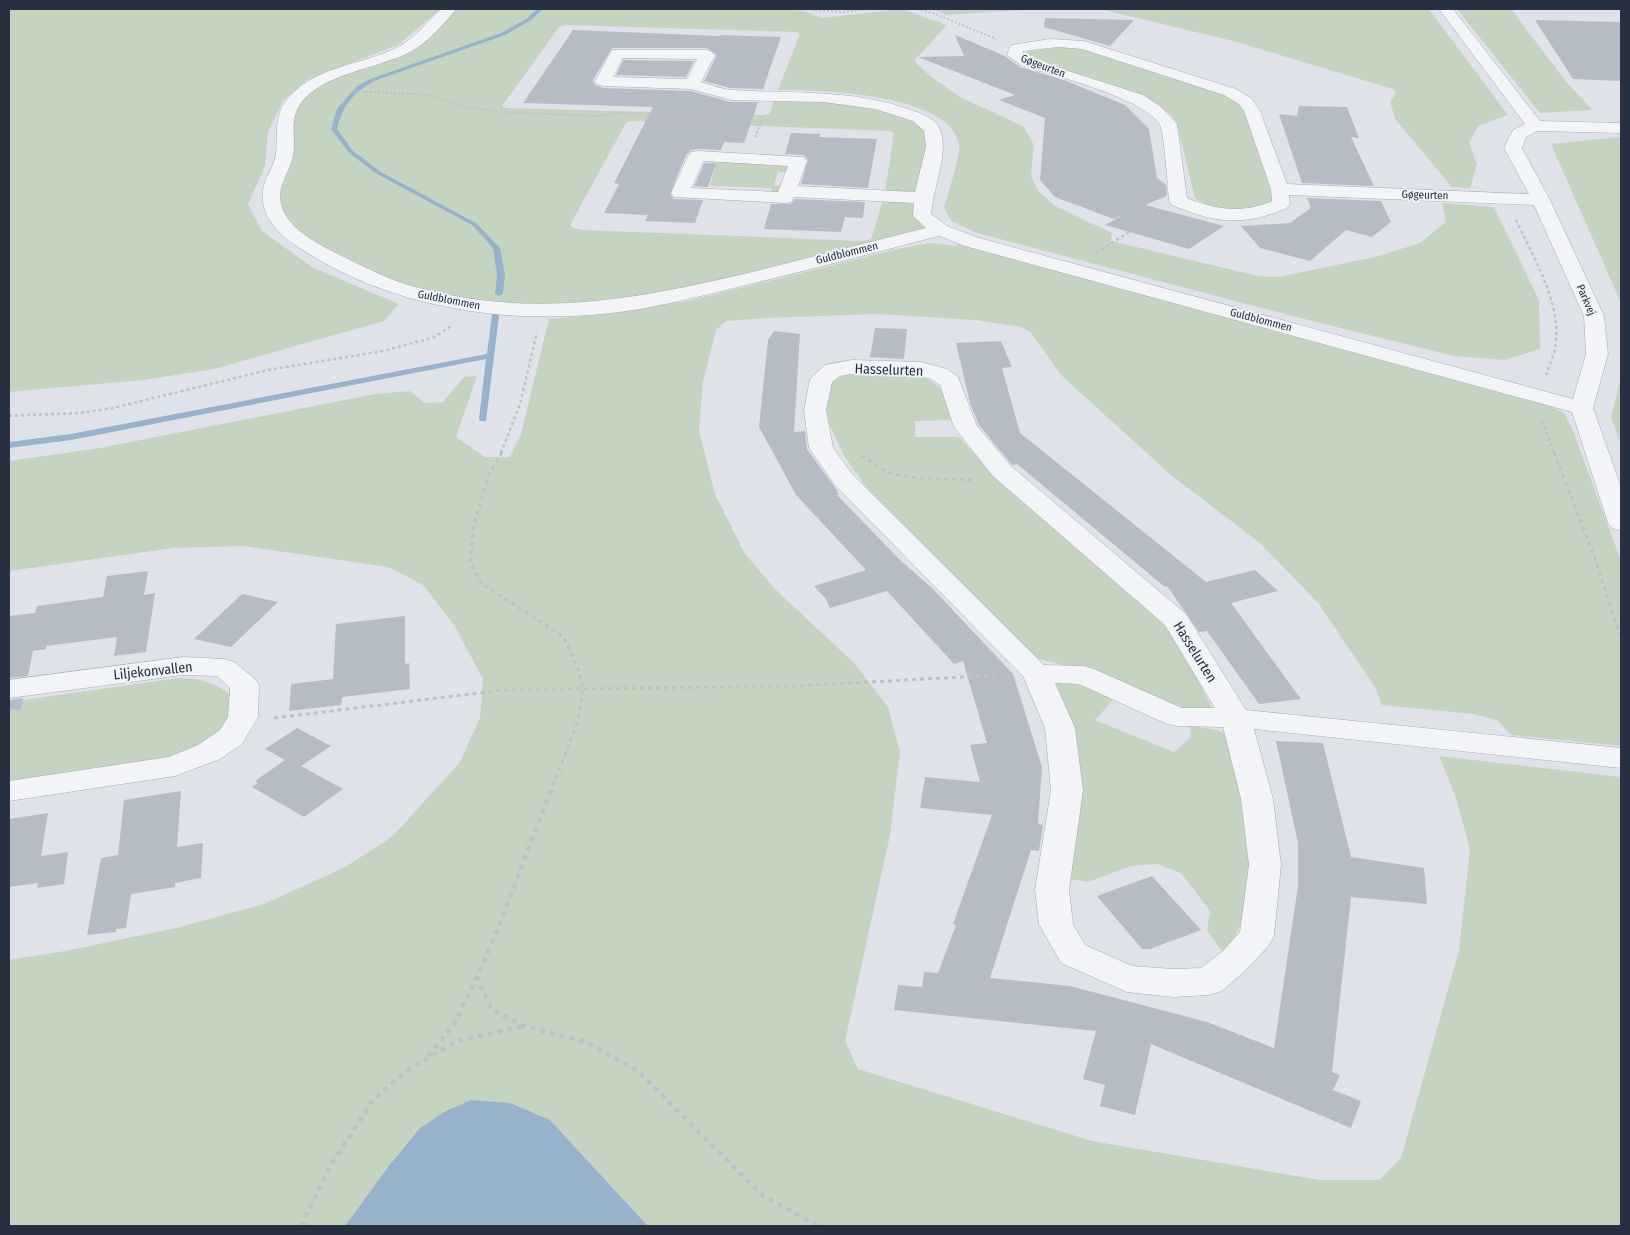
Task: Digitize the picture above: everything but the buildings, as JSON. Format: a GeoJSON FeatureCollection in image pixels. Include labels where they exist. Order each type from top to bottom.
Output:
{"type":"FeatureCollection","features":[{"type":"Feature","properties":{"kind":"street","name":"Guldblommen"},"geometry":{"type":"LineString","coordinates":[[449,9],[407,48],[327,78],[297,98],[289,109],[284,157],[272,191],[272,206],[278,222],[308,246],[345,268],[431,298],[488,307],[563,310],[616,306],[671,298],[940,230]]}},
{"type":"Feature","properties":{"kind":"street"},"geometry":{"type":"LineString","coordinates":[[1446,9],[1535,126],[1564,125],[1621,128]]}},
{"type":"Feature","properties":{"kind":"street","name":"Gøgeurten"},"geometry":{"type":"LineString","coordinates":[[1178,201],[1169,124],[1154,109],[1137,98],[1026,62],[1015,55],[1016,48],[1036,43],[1059,42],[1084,45],[1230,92],[1245,101],[1252,110],[1280,189],[1541,200]]}},
{"type":"Feature","properties":{"kind":"street","name":"Guldblommen"},"geometry":{"type":"LineString","coordinates":[[692,84],[707,56],[617,53],[603,81],[692,84],[731,95],[822,97],[878,104],[919,118],[932,130],[935,147],[922,198],[922,216],[940,230],[972,242],[1582,408]]}},
{"type":"Feature","properties":{"kind":"street","name":"Parkvej"},"geometry":{"type":"LineString","coordinates":[[1535,126],[1519,134],[1514,148],[1541,200],[1594,316],[1597,354],[1582,408]]}},
{"type":"Feature","properties":{"kind":"street"},"geometry":{"type":"LineString","coordinates":[[697,156],[798,161],[787,191],[785,198],[680,194],[697,156]]}},
{"type":"Feature","properties":{"kind":"street"},"geometry":{"type":"LineString","coordinates":[[1178,201],[1207,213],[1242,216],[1264,212],[1281,204],[1280,189]]}},
{"type":"Feature","properties":{"kind":"street"},"geometry":{"type":"LineString","coordinates":[[787,191],[922,198]]}},
{"type":"Feature","properties":{"kind":"street","name":"Hasselurten"},"geometry":{"type":"LineString","coordinates":[[852,367],[921,369],[939,374],[950,382],[966,427],[1002,472],[1176,620],[1236,718],[1257,798],[1265,865],[1258,936],[1235,960],[1209,981],[1173,983],[1127,979],[1073,954],[1056,924],[1052,890],[1068,790],[1060,728],[1036,672],[844,480],[823,451],[815,410],[821,379],[833,370],[852,367]]}},
{"type":"Feature","properties":{"kind":"street"},"geometry":{"type":"LineString","coordinates":[[1582,408],[1621,523]]}},
{"type":"Feature","properties":{"kind":"street","name":"Liljekonvallen"},"geometry":{"type":"LineString","coordinates":[[9,689],[183,666],[224,668],[245,685],[243,717]]}},
{"type":"Feature","properties":{"kind":"street"},"geometry":{"type":"LineString","coordinates":[[1036,672],[1084,676],[1178,717],[1236,718],[1621,758]]}},
{"type":"Feature","properties":{"kind":"street"},"geometry":{"type":"LineString","coordinates":[[9,791],[174,766],[209,752],[231,736],[243,717]]}},
{"type":"Feature","properties":{"kind":"path"},"geometry":{"type":"LineString","coordinates":[[799,9],[842,12],[870,9]]}},
{"type":"Feature","properties":{"kind":"path"},"geometry":{"type":"LineString","coordinates":[[917,9],[933,13],[1016,48]]}},
{"type":"Feature","properties":{"kind":"path"},"geometry":{"type":"LineString","coordinates":[[364,92],[432,95],[470,108],[502,112],[597,116],[619,112],[724,116]]}},
{"type":"Feature","properties":{"kind":"path"},"geometry":{"type":"LineString","coordinates":[[1507,198],[1547,291],[1556,329],[1554,356],[1537,395],[1536,408],[1596,562],[1621,639]]}},
{"type":"Feature","properties":{"kind":"path"},"geometry":{"type":"LineString","coordinates":[[1070,269],[1178,201]]}},
{"type":"Feature","properties":{"kind":"path"},"geometry":{"type":"LineString","coordinates":[[9,416],[80,413],[112,408],[268,370],[383,351],[435,337],[453,325],[488,307]]}},
{"type":"Feature","properties":{"kind":"path"},"geometry":{"type":"LineString","coordinates":[[426,1059],[454,1024],[477,977],[497,931],[578,721],[583,688],[579,671],[564,637],[481,583],[470,561],[474,525],[489,474],[505,447],[520,404],[541,309]]}},
{"type":"Feature","properties":{"kind":"path"},"geometry":{"type":"LineString","coordinates":[[823,451],[854,453],[867,458],[874,466],[890,473],[988,481],[1012,480]]}},
{"type":"Feature","properties":{"kind":"path"},"geometry":{"type":"LineString","coordinates":[[243,717],[278,718],[503,690],[795,686],[1036,672]]}},
{"type":"Feature","properties":{"kind":"path"},"geometry":{"type":"LineString","coordinates":[[477,977],[492,1010],[524,1026],[586,1042],[638,1071],[762,1195],[818,1226]]}},
{"type":"Feature","properties":{"kind":"path"},"geometry":{"type":"LineString","coordinates":[[301,1226],[328,1168],[372,1101],[406,1071],[457,1041],[524,1026]]}},
{"type":"Feature","properties":{"kind":"green space"},"geometry":{"type":"Polygon","coordinates":[[[9,9],[441,9],[398,45],[307,80],[283,101],[268,132],[265,166],[248,204],[262,231],[312,267],[399,304],[384,321],[214,369],[144,380],[9,392],[9,9]]]}},
{"type":"Feature","properties":{"kind":"green space"},"geometry":{"type":"Polygon","coordinates":[[[453,9],[780,9],[804,11],[821,18],[902,9],[947,25],[914,61],[930,76],[960,97],[1023,126],[1034,145],[1031,176],[1038,191],[1055,206],[1112,233],[1111,241],[1258,276],[1278,277],[1375,257],[1420,243],[1446,222],[1442,203],[1494,207],[1539,300],[1540,349],[1505,360],[1454,356],[1300,318],[977,233],[951,221],[944,208],[956,166],[959,145],[951,128],[933,114],[909,105],[881,98],[822,91],[778,90],[800,34],[797,32],[566,25],[559,27],[502,106],[507,108],[762,115],[769,114],[775,99],[836,102],[886,110],[907,118],[923,128],[931,141],[929,157],[919,189],[914,192],[885,192],[894,133],[889,131],[630,121],[626,123],[570,225],[573,228],[583,230],[863,241],[871,239],[883,200],[904,201],[914,205],[925,227],[918,232],[703,287],[593,304],[489,305],[421,290],[369,272],[307,237],[290,224],[282,214],[278,197],[296,108],[304,97],[339,75],[421,44],[453,9]]]}},
{"type":"Feature","properties":{"kind":"green space"},"geometry":{"type":"Polygon","coordinates":[[[930,9],[1037,9],[947,15],[930,9]]]}},
{"type":"Feature","properties":{"kind":"green space"},"geometry":{"type":"Polygon","coordinates":[[[1100,9],[1429,9],[1508,115],[1478,126],[1469,143],[1477,164],[1470,188],[1452,187],[1395,119],[1390,101],[1396,94],[1393,89],[1233,41],[1100,9]]]}},
{"type":"Feature","properties":{"kind":"green space"},"geometry":{"type":"Polygon","coordinates":[[[1457,9],[1511,9],[1567,83],[1593,110],[1540,113],[1457,9]]]}},
{"type":"Feature","properties":{"kind":"green space"},"geometry":{"type":"Polygon","coordinates":[[[1037,46],[1073,46],[1209,87],[1233,99],[1243,107],[1275,197],[1272,204],[1263,209],[1217,209],[1202,203],[1195,198],[1177,124],[1172,116],[1161,107],[1032,60],[1027,53],[1030,49],[1037,46]]]}},
{"type":"Feature","properties":{"kind":"green space"},"geometry":{"type":"Polygon","coordinates":[[[1621,137],[1621,303],[1551,144],[1621,137]]]}},
{"type":"Feature","properties":{"kind":"green space"},"geometry":{"type":"Polygon","coordinates":[[[719,161],[779,163],[788,167],[787,172],[778,172],[774,185],[783,186],[780,191],[770,194],[772,188],[710,186],[715,169],[706,168],[708,163],[719,161]]]}},
{"type":"Feature","properties":{"kind":"green space"},"geometry":{"type":"Polygon","coordinates":[[[929,243],[955,246],[961,243],[1547,405],[1564,413],[1572,428],[1621,561],[1621,746],[1511,735],[1497,720],[1473,714],[1382,705],[1376,689],[1319,604],[1260,543],[1172,476],[1062,376],[1031,333],[1022,327],[975,320],[876,314],[726,321],[716,330],[703,381],[699,431],[715,494],[745,554],[776,590],[855,664],[888,707],[900,752],[890,835],[845,1041],[858,1069],[1092,1141],[1320,1180],[1379,1180],[1401,1158],[1459,950],[1470,849],[1455,795],[1439,756],[1621,777],[1621,1226],[648,1226],[550,1120],[388,1167],[345,1226],[9,1226],[9,960],[65,951],[176,928],[264,904],[345,867],[392,837],[460,762],[480,718],[483,679],[454,625],[423,585],[388,567],[243,546],[174,548],[9,571],[9,461],[100,448],[375,394],[410,391],[424,403],[443,402],[464,377],[477,376],[456,437],[485,457],[510,457],[521,434],[549,319],[606,314],[687,301],[897,249],[929,243]]]}},
{"type":"Feature","properties":{"kind":"green space"},"geometry":{"type":"Polygon","coordinates":[[[852,372],[900,372],[923,377],[933,382],[943,393],[951,420],[915,421],[915,437],[959,437],[992,473],[1161,621],[1188,657],[1212,709],[1181,709],[1113,678],[1039,659],[1024,647],[872,495],[844,456],[830,426],[826,407],[830,384],[836,377],[852,372]]]}},
{"type":"Feature","properties":{"kind":"green space"},"geometry":{"type":"Polygon","coordinates":[[[1621,376],[1621,444],[1611,418],[1621,376]]]}},
{"type":"Feature","properties":{"kind":"green space"},"geometry":{"type":"Polygon","coordinates":[[[179,678],[209,682],[221,688],[233,698],[232,713],[221,732],[197,748],[168,757],[9,781],[9,702],[179,678]]]}},
{"type":"Feature","properties":{"kind":"green space"},"geometry":{"type":"Polygon","coordinates":[[[1063,680],[1094,690],[1113,700],[1095,720],[1174,752],[1191,737],[1190,726],[1217,730],[1231,736],[1253,846],[1247,908],[1234,940],[1223,953],[1207,930],[1210,911],[1182,874],[1158,864],[1131,866],[1088,882],[1070,879],[1080,815],[1081,779],[1055,684],[1063,680]]]}},
{"type":"Feature","properties":{"kind":"water"},"geometry":{"type":"Polygon","coordinates":[[[471,1100],[510,1103],[550,1120],[648,1226],[345,1226],[388,1167],[420,1128],[446,1111],[471,1100]]]}},
{"type":"Feature","properties":{"kind":"waterway"},"geometry":{"type":"LineString","coordinates":[[499,294],[501,275],[496,248],[474,224],[379,173],[351,152],[334,129],[339,110],[358,88],[372,80],[503,34],[528,20],[540,9]]}},
{"type":"Feature","properties":{"kind":"waterway"},"geometry":{"type":"LineString","coordinates":[[483,419],[495,316]]}},
{"type":"Feature","properties":{"kind":"waterway"},"geometry":{"type":"LineString","coordinates":[[9,445],[71,437],[490,356]]}}]}
